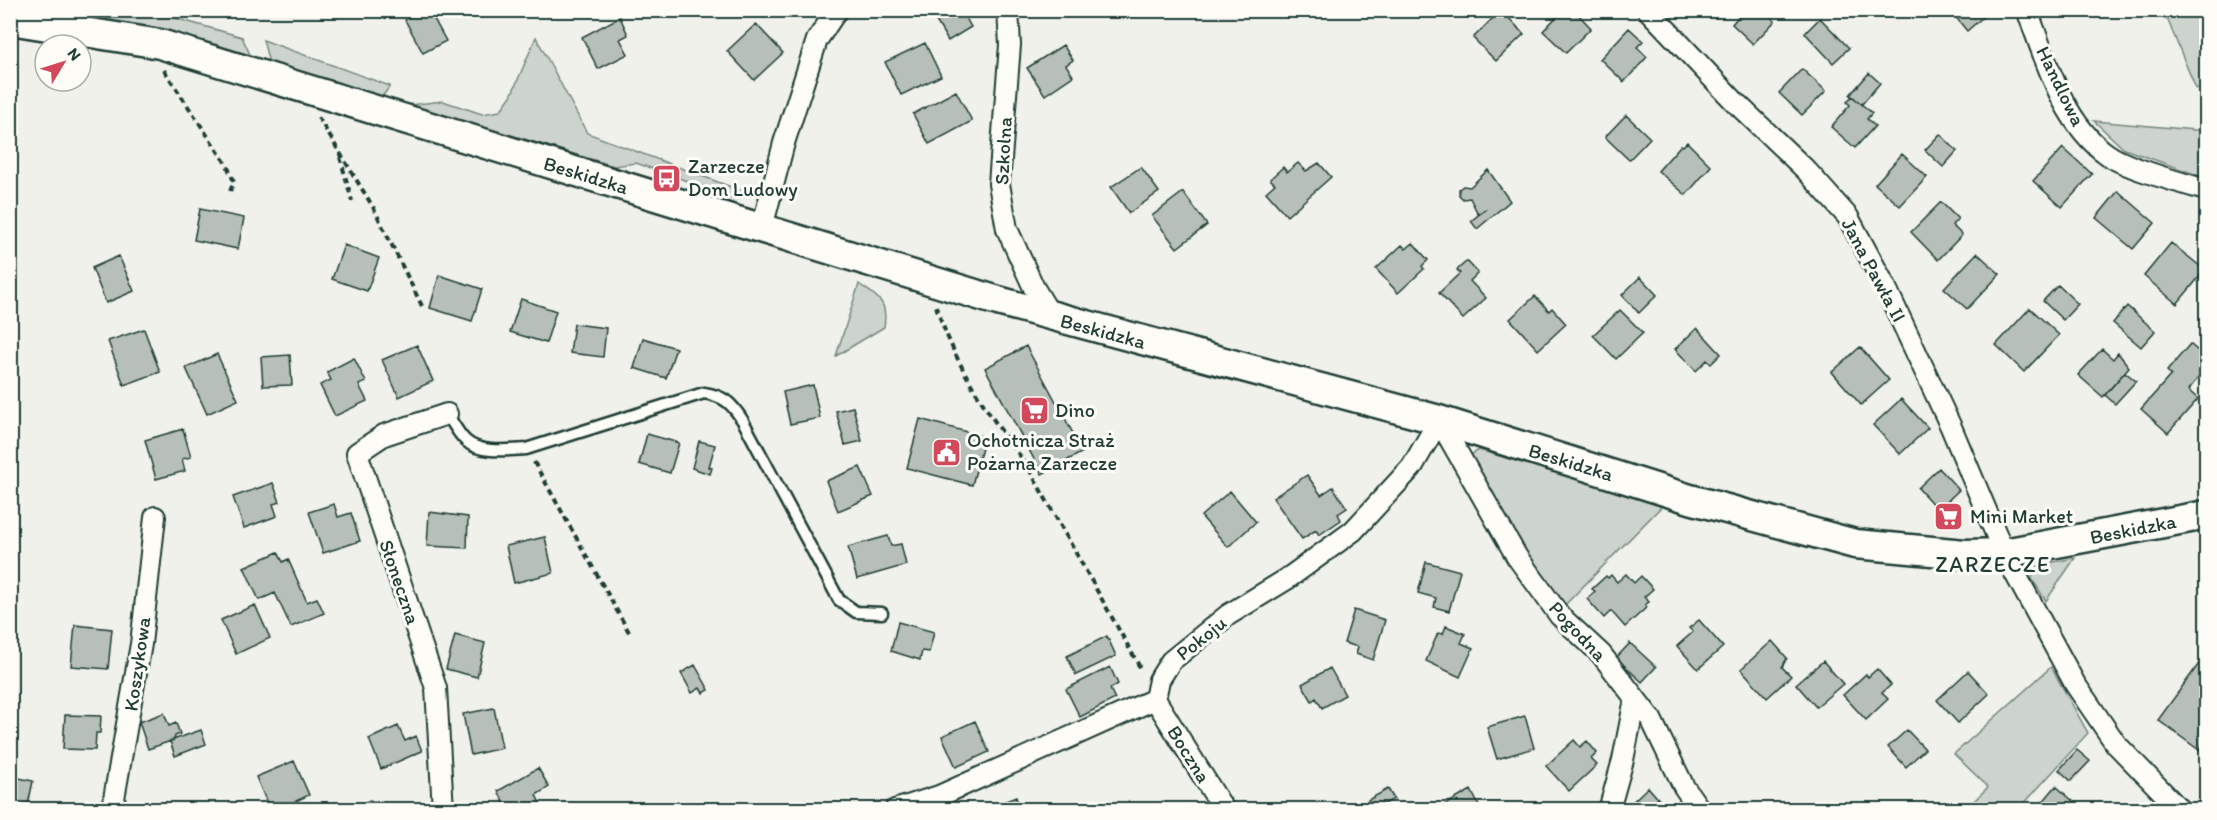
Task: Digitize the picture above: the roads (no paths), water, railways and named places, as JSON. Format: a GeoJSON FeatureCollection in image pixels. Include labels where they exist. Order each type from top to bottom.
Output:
{"type":"FeatureCollection","features":[{"type":"Feature","properties":{"kind":"street"},"geometry":{"type":"LineString","coordinates":[[762,228],[784,143],[817,40],[837,10]]}},
{"type":"Feature","properties":{"kind":"street","name":"Szkolna"},"geometry":{"type":"LineString","coordinates":[[1008,10],[1010,45],[999,184],[1007,229],[1034,288],[1051,316]]}},
{"type":"Feature","properties":{"kind":"street","name":"Jana Pawła II"},"geometry":{"type":"LineString","coordinates":[[1648,10],[1735,102],[1806,170],[1848,217],[1886,288],[1951,428],[2004,553],[2075,684],[2116,744],[2180,810]]}},
{"type":"Feature","properties":{"kind":"street","name":"Handlowa"},"geometry":{"type":"LineString","coordinates":[[2027,10],[2057,87],[2084,134],[2108,155],[2206,190]]}},
{"type":"Feature","properties":{"kind":"street","name":"Beskidzka"},"geometry":{"type":"LineString","coordinates":[[10,20],[145,42],[302,87],[1051,316],[1439,420],[1690,499],[1855,544],[1965,554],[2004,553],[2206,515]]}},
{"type":"Feature","properties":{"kind":"street","name":"Słoneczna"},"geometry":{"type":"LineString","coordinates":[[443,810],[436,688],[357,453],[384,435],[447,414]]}},
{"type":"Feature","properties":{"kind":"street","name":"Pokoju"},"geometry":{"type":"LineString","coordinates":[[895,810],[939,796],[1157,690],[1171,661],[1228,615],[1287,579],[1353,531],[1412,467],[1439,420]]}},
{"type":"Feature","properties":{"kind":"street","name":"Pogodna"},"geometry":{"type":"LineString","coordinates":[[1439,420],[1518,557],[1560,616],[1601,654],[1651,719],[1684,787],[1700,810]]}},
{"type":"Feature","properties":{"kind":"street","name":"Koszykowa"},"geometry":{"type":"LineString","coordinates":[[112,810],[141,644],[155,517]]}},
{"type":"Feature","properties":{"kind":"street","name":"Boczna"},"geometry":{"type":"LineString","coordinates":[[1157,690],[1224,810]]}},
{"type":"Feature","properties":{"kind":"street"},"geometry":{"type":"LineString","coordinates":[[1609,810],[1623,760],[1635,699]]}},
{"type":"Feature","properties":{"kind":"lane"},"geometry":{"type":"LineString","coordinates":[[447,414],[466,441],[475,447],[504,450],[526,449],[704,393],[717,395],[731,402],[743,421],[839,600],[856,612],[882,613]]}},
{"type":"Feature","properties":{"kind":"place","name":"Zarzecze Dom Ludowy"},"geometry":{"type":"Point","coordinates":[667,178]}},
{"type":"Feature","properties":{"kind":"place","name":"Dino"},"geometry":{"type":"Point","coordinates":[1034,410]}},
{"type":"Feature","properties":{"kind":"place","name":"Ochotnicza Straż Pożarna Zarzecze"},"geometry":{"type":"Point","coordinates":[946,452]}},
{"type":"Feature","properties":{"kind":"place","name":"Mini Market"},"geometry":{"type":"Point","coordinates":[1949,516]}},
{"type":"Feature","properties":{"kind":"district","name":"ZARZECZE"},"geometry":{"type":"Point","coordinates":[1993,564]}}]}
